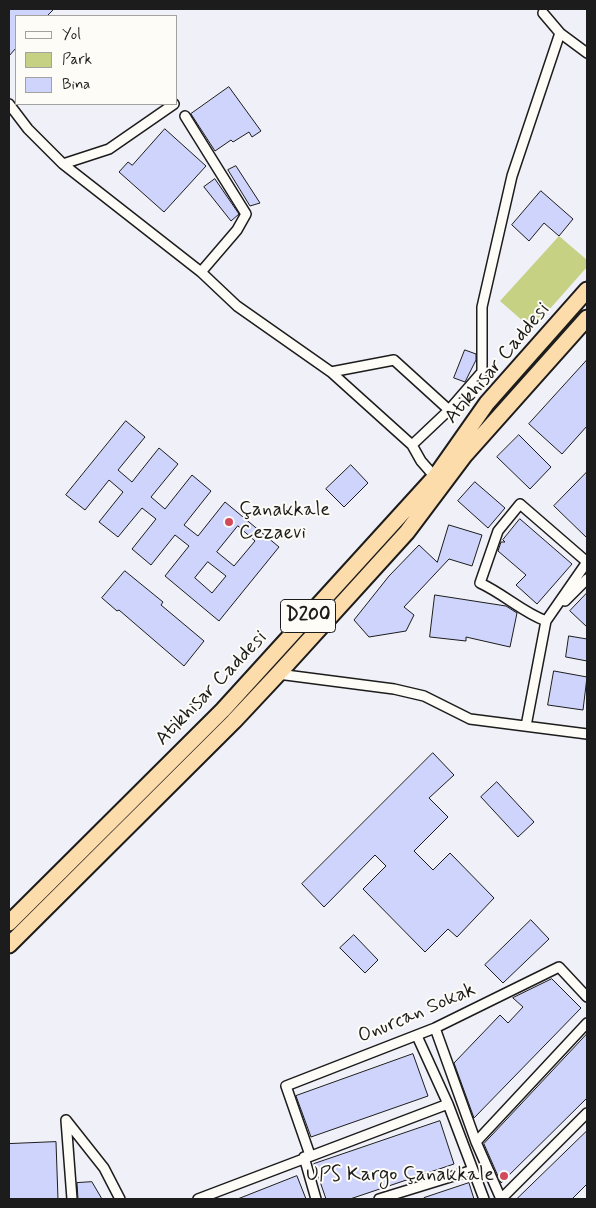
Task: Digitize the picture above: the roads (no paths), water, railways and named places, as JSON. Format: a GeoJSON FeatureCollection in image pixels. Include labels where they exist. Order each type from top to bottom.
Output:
{"type":"FeatureCollection","features":[{"type":"Feature","properties":{"kind":"highway","name":"Atikhisar Caddesi"},"geometry":{"type":"LineString","coordinates":[[9,923],[223,710],[435,476],[487,403],[587,290]]}},
{"type":"Feature","properties":{"kind":"highway","name":"Atikhisar Caddesi"},"geometry":{"type":"LineString","coordinates":[[9,945],[234,721],[278,674],[407,532],[464,456],[587,318]]}},
{"type":"Feature","properties":{"kind":"highway"},"geometry":{"type":"LineString","coordinates":[[354,566],[366,576]]}},
{"type":"Feature","properties":{"kind":"street"},"geometry":{"type":"LineString","coordinates":[[542,13],[560,33],[587,53]]}},
{"type":"Feature","properties":{"kind":"street"},"geometry":{"type":"LineString","coordinates":[[412,445],[448,410],[482,372],[482,308],[488,279],[512,176],[560,33]]}},
{"type":"Feature","properties":{"kind":"street"},"geometry":{"type":"LineString","coordinates":[[9,104],[28,129],[63,164],[201,272],[237,306],[331,372],[412,445],[421,461],[435,476]]}},
{"type":"Feature","properties":{"kind":"street"},"geometry":{"type":"LineString","coordinates":[[63,164],[109,149],[173,105]]}},
{"type":"Feature","properties":{"kind":"street"},"geometry":{"type":"LineString","coordinates":[[185,116],[246,214],[237,230],[201,272]]}},
{"type":"Feature","properties":{"kind":"street"},"geometry":{"type":"LineString","coordinates":[[331,372],[394,360],[448,410]]}},
{"type":"Feature","properties":{"kind":"street"},"geometry":{"type":"LineString","coordinates":[[526,726],[546,621],[587,562],[520,504],[498,531],[480,583],[516,603],[527,614],[546,621]]}},
{"type":"Feature","properties":{"kind":"street"},"geometry":{"type":"LineString","coordinates":[[546,621],[587,579]]}},
{"type":"Feature","properties":{"kind":"street"},"geometry":{"type":"LineString","coordinates":[[278,674],[394,689],[424,696],[470,719],[587,734]]}},
{"type":"Feature","properties":{"kind":"street","name":"Onurcan Sokak"},"geometry":{"type":"LineString","coordinates":[[307,1156],[286,1086],[417,1036],[559,967],[587,996]]}},
{"type":"Feature","properties":{"kind":"street"},"geometry":{"type":"LineString","coordinates":[[476,1142],[587,1023]]}},
{"type":"Feature","properties":{"kind":"street"},"geometry":{"type":"LineString","coordinates":[[435,1028],[476,1142],[501,1199],[587,1113]]}},
{"type":"Feature","properties":{"kind":"street"},"geometry":{"type":"LineString","coordinates":[[417,1036],[448,1104],[484,1199]]}},
{"type":"Feature","properties":{"kind":"street"},"geometry":{"type":"LineString","coordinates":[[198,1199],[448,1104]]}},
{"type":"Feature","properties":{"kind":"street"},"geometry":{"type":"LineString","coordinates":[[72,1199],[66,1120],[104,1168],[120,1199]]}},
{"type":"Feature","properties":{"kind":"street"},"geometry":{"type":"LineString","coordinates":[[307,1156],[316,1199]]}},
{"type":"Feature","properties":{"kind":"street"},"geometry":{"type":"LineString","coordinates":[[379,1199],[473,1170]]}},
{"type":"Feature","properties":{"kind":"place","name":"Çanakkale Cezaevi"},"geometry":{"type":"Point","coordinates":[229,522]}},
{"type":"Feature","properties":{"kind":"place","name":"UPS Kargo Çanakkale"},"geometry":{"type":"Point","coordinates":[504,1176]}}]}
